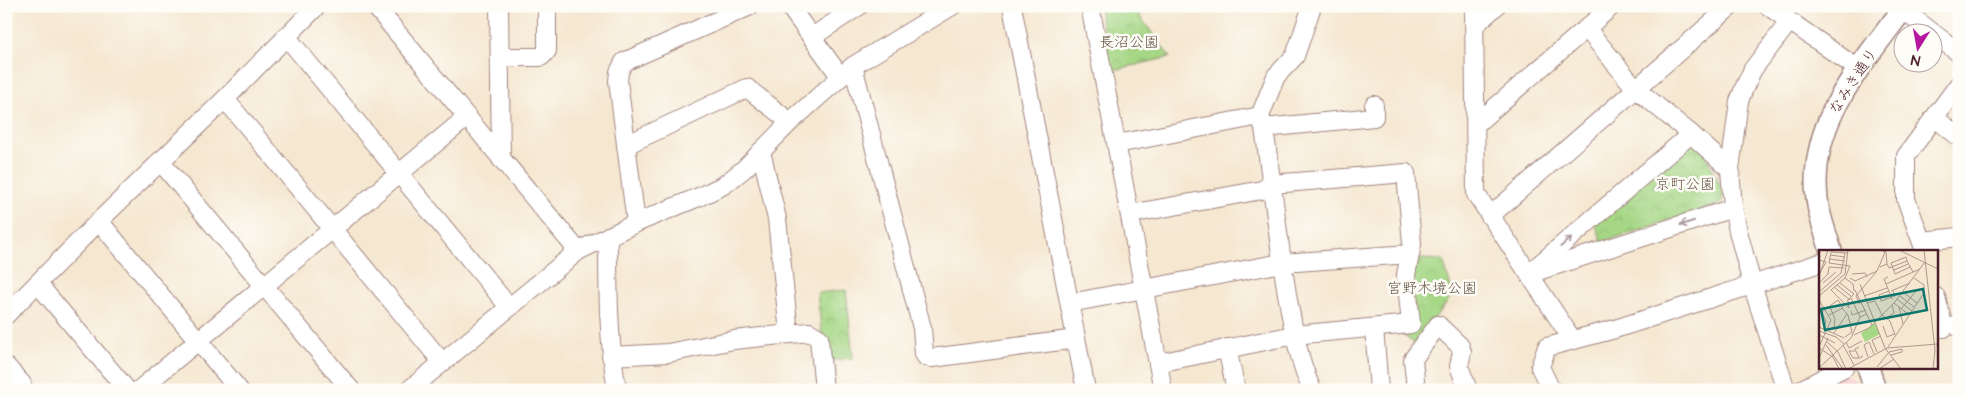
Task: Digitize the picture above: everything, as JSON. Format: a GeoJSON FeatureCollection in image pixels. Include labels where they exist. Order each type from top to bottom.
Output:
{"type":"FeatureCollection","features":[{"type":"Feature","properties":{"kind":"street"},"geometry":{"type":"LineString","coordinates":[[6,315],[317,6]]}},
{"type":"Feature","properties":{"kind":"street"},"geometry":{"type":"LineString","coordinates":[[375,6],[578,251]]}},
{"type":"Feature","properties":{"kind":"street"},"geometry":{"type":"LineString","coordinates":[[500,57],[541,57],[546,51],[547,6]]}},
{"type":"Feature","properties":{"kind":"street"},"geometry":{"type":"LineString","coordinates":[[636,223],[618,81],[619,72],[624,62],[750,6]]}},
{"type":"Feature","properties":{"kind":"street"},"geometry":{"type":"LineString","coordinates":[[789,6],[812,36],[846,71],[922,328],[924,354],[926,357],[932,358],[1076,339]]}},
{"type":"Feature","properties":{"kind":"street"},"geometry":{"type":"LineString","coordinates":[[812,36],[859,6]]}},
{"type":"Feature","properties":{"kind":"street"},"geometry":{"type":"LineString","coordinates":[[409,390],[578,251],[636,223],[724,185],[744,169],[790,122],[846,71],[952,6]]}},
{"type":"Feature","properties":{"kind":"street"},"geometry":{"type":"LineString","coordinates":[[1012,6],[1086,390]]}},
{"type":"Feature","properties":{"kind":"street"},"geometry":{"type":"LineString","coordinates":[[1090,6],[1163,390]]}},
{"type":"Feature","properties":{"kind":"street"},"geometry":{"type":"LineString","coordinates":[[1312,6],[1295,56],[1276,76],[1262,122],[1294,335],[1304,374],[1312,390]]}},
{"type":"Feature","properties":{"kind":"street"},"geometry":{"type":"LineString","coordinates":[[1474,6],[1476,194],[1572,339]]}},
{"type":"Feature","properties":{"kind":"street"},"geometry":{"type":"LineString","coordinates":[[1475,25],[1496,6]]}},
{"type":"Feature","properties":{"kind":"street"},"geometry":{"type":"LineString","coordinates":[[1476,124],[1612,6]]}},
{"type":"Feature","properties":{"kind":"street"},"geometry":{"type":"LineString","coordinates":[[1490,216],[1731,6]]}},
{"type":"Feature","properties":{"kind":"street"},"geometry":{"type":"LineString","coordinates":[[1768,6],[1858,70]]}},
{"type":"Feature","properties":{"kind":"street"},"geometry":{"type":"LineString","coordinates":[[1902,7],[1959,53]]}},
{"type":"Feature","properties":{"kind":"street","name":"なみき通り"},"geometry":{"type":"LineString","coordinates":[[1831,250],[1817,202],[1817,157],[1822,136],[1832,112],[1858,70],[1902,7]]}},
{"type":"Feature","properties":{"kind":"street"},"geometry":{"type":"LineString","coordinates":[[496,10],[500,57],[501,159]]}},
{"type":"Feature","properties":{"kind":"street"},"geometry":{"type":"LineString","coordinates":[[1786,390],[1752,284],[1733,208],[1730,169],[1739,101],[1745,86],[1753,69],[1789,22]]}},
{"type":"Feature","properties":{"kind":"street"},"geometry":{"type":"LineString","coordinates":[[1587,29],[1636,89],[1730,169]]}},
{"type":"Feature","properties":{"kind":"street"},"geometry":{"type":"LineString","coordinates":[[286,36],[509,307]]}},
{"type":"Feature","properties":{"kind":"street"},"geometry":{"type":"LineString","coordinates":[[1959,84],[1906,156],[1905,179],[1906,198],[1924,246],[1959,237]]}},
{"type":"Feature","properties":{"kind":"street"},"geometry":{"type":"LineString","coordinates":[[626,145],[747,88],[790,122]]}},
{"type":"Feature","properties":{"kind":"street"},"geometry":{"type":"LineString","coordinates":[[225,99],[442,362]]}},
{"type":"Feature","properties":{"kind":"street"},"geometry":{"type":"LineString","coordinates":[[1117,144],[1262,122],[1374,117],[1374,104]]}},
{"type":"Feature","properties":{"kind":"street"},"geometry":{"type":"LineString","coordinates":[[139,390],[467,117]]}},
{"type":"Feature","properties":{"kind":"street"},"geometry":{"type":"LineString","coordinates":[[1934,118],[1959,137]]}},
{"type":"Feature","properties":{"kind":"street"},"geometry":{"type":"LineString","coordinates":[[1529,274],[1691,134]]}},
{"type":"Feature","properties":{"kind":"street"},"geometry":{"type":"LineString","coordinates":[[761,151],[777,219],[789,333]]}},
{"type":"Feature","properties":{"kind":"street"},"geometry":{"type":"LineString","coordinates":[[160,161],[351,390]]}},
{"type":"Feature","properties":{"kind":"street"},"geometry":{"type":"LineString","coordinates":[[1130,214],[1262,190],[1272,184],[1406,173],[1412,244],[1406,275],[1411,324],[1294,335],[1158,363]]}},
{"type":"Feature","properties":{"kind":"street"},"geometry":{"type":"LineString","coordinates":[[1529,274],[1733,208]]}},
{"type":"Feature","properties":{"kind":"street"},"geometry":{"type":"LineString","coordinates":[[99,221],[239,390]]}},
{"type":"Feature","properties":{"kind":"street"},"geometry":{"type":"LineString","coordinates":[[608,236],[611,356],[617,390]]}},
{"type":"Feature","properties":{"kind":"street"},"geometry":{"type":"LineString","coordinates":[[1070,303],[1282,263],[1410,254]]}},
{"type":"Feature","properties":{"kind":"street"},"geometry":{"type":"LineString","coordinates":[[1551,390],[1540,367],[1547,347],[1615,329],[1819,263]]}},
{"type":"Feature","properties":{"kind":"street"},"geometry":{"type":"LineString","coordinates":[[38,284],[127,390]]}},
{"type":"Feature","properties":{"kind":"street"},"geometry":{"type":"LineString","coordinates":[[1938,301],[1951,327]]}},
{"type":"Feature","properties":{"kind":"street"},"geometry":{"type":"LineString","coordinates":[[1416,390],[1413,360],[1438,325],[1460,346],[1462,352],[1460,366],[1468,390]]}},
{"type":"Feature","properties":{"kind":"street"},"geometry":{"type":"LineString","coordinates":[[1374,328],[1379,390]]}},
{"type":"Feature","properties":{"kind":"street"},"geometry":{"type":"LineString","coordinates":[[611,356],[668,353],[734,340],[809,332],[818,338],[824,390]]}},
{"type":"Feature","properties":{"kind":"street"},"geometry":{"type":"LineString","coordinates":[[1227,348],[1236,390]]}},
{"type":"Feature","properties":{"kind":"street"},"geometry":{"type":"LineString","coordinates":[[6,366],[22,384],[17,390]]}},
{"type":"Feature","properties":{"kind":"street"},"geometry":{"type":"LineString","coordinates":[[1800,390],[1843,368]]}},
{"type":"Feature","properties":{"kind":"street"},"geometry":{"type":"LineString","coordinates":[[1868,368],[1875,390]]}},
{"type":"Feature","properties":{"kind":"shaded area"},"geometry":{"type":"Polygon","coordinates":[[[1845,375],[1855,380],[1860,390],[1814,390],[1845,375]]]}},
{"type":"Feature","properties":{"kind":"green space","name":"長沼公園"},"geometry":{"type":"Polygon","coordinates":[[[1099,6],[1132,6],[1170,57],[1110,71],[1099,6]]]}},
{"type":"Feature","properties":{"kind":"green space","name":"京町公園"},"geometry":{"type":"Polygon","coordinates":[[[1689,140],[1699,141],[1724,194],[1721,204],[1602,242],[1595,223],[1689,140]]]}},
{"type":"Feature","properties":{"kind":"green space","name":"宮野木境公園"},"geometry":{"type":"Polygon","coordinates":[[[1420,259],[1443,260],[1453,294],[1415,344],[1396,330],[1415,330],[1412,272],[1420,259]]]}},
{"type":"Feature","properties":{"kind":"green space"},"geometry":{"type":"Polygon","coordinates":[[[846,290],[853,358],[825,361],[817,293],[846,290]]]}}]}
